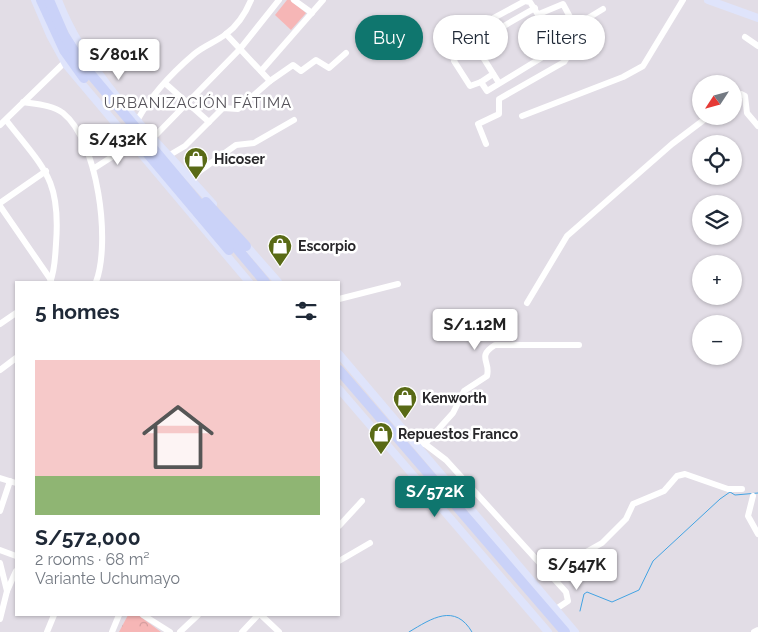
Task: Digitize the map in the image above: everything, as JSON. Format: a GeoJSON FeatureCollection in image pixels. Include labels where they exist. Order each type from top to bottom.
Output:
{"type":"FeatureCollection","features":[{"type":"Feature","properties":{"kind":"highway"},"geometry":{"type":"LineString","coordinates":[[41,0],[64,50],[81,74],[255,281]]}},
{"type":"Feature","properties":{"kind":"highway"},"geometry":{"type":"LineString","coordinates":[[49,0],[64,35],[83,65],[167,160],[264,281]]}},
{"type":"Feature","properties":{"kind":"highway"},"geometry":{"type":"LineString","coordinates":[[167,160],[246,246]]}},
{"type":"Feature","properties":{"kind":"highway"},"geometry":{"type":"LineString","coordinates":[[340,371],[572,632]]}},
{"type":"Feature","properties":{"kind":"highway"},"geometry":{"type":"LineString","coordinates":[[340,381],[557,632]]}},
{"type":"Feature","properties":{"kind":"main road"},"geometry":{"type":"LineString","coordinates":[[35,0],[66,64],[247,281]]}},
{"type":"Feature","properties":{"kind":"main road"},"geometry":{"type":"LineString","coordinates":[[58,0],[83,54],[153,138],[167,160],[190,178],[277,281]]}},
{"type":"Feature","properties":{"kind":"main road"},"geometry":{"type":"LineString","coordinates":[[708,0],[722,2],[758,18]]}},
{"type":"Feature","properties":{"kind":"main road"},"geometry":{"type":"LineString","coordinates":[[340,355],[556,610],[572,632]]}},
{"type":"Feature","properties":{"kind":"main road"},"geometry":{"type":"LineString","coordinates":[[340,390],[548,632]]}},
{"type":"Feature","properties":{"kind":"street"},"geometry":{"type":"LineString","coordinates":[[138,120],[148,102],[195,53],[226,34],[240,19],[251,0]]}},
{"type":"Feature","properties":{"kind":"street"},"geometry":{"type":"LineString","coordinates":[[153,138],[240,49],[279,0]]}},
{"type":"Feature","properties":{"kind":"street"},"geometry":{"type":"LineString","coordinates":[[294,0],[312,13]]}},
{"type":"Feature","properties":{"kind":"street"},"geometry":{"type":"LineString","coordinates":[[261,71],[323,0]]}},
{"type":"Feature","properties":{"kind":"street"},"geometry":{"type":"LineString","coordinates":[[522,116],[639,69],[683,0]]}},
{"type":"Feature","properties":{"kind":"street"},"geometry":{"type":"LineString","coordinates":[[496,15],[518,2],[531,1],[540,15]]}},
{"type":"Feature","properties":{"kind":"street"},"geometry":{"type":"LineString","coordinates":[[508,26],[537,11],[563,4],[570,15]]}},
{"type":"Feature","properties":{"kind":"street"},"geometry":{"type":"LineString","coordinates":[[593,15],[602,9]]}},
{"type":"Feature","properties":{"kind":"street"},"geometry":{"type":"LineString","coordinates":[[226,34],[270,81]]}},
{"type":"Feature","properties":{"kind":"street"},"geometry":{"type":"LineString","coordinates":[[745,37],[758,46]]}},
{"type":"Feature","properties":{"kind":"street"},"geometry":{"type":"LineString","coordinates":[[167,160],[185,146],[223,108],[238,109],[270,81],[293,66],[301,71],[314,61],[330,68],[346,53]]}},
{"type":"Feature","properties":{"kind":"street"},"geometry":{"type":"LineString","coordinates":[[0,125],[66,64],[83,54]]}},
{"type":"Feature","properties":{"kind":"street"},"geometry":{"type":"LineString","coordinates":[[454,60],[470,86],[493,74]]}},
{"type":"Feature","properties":{"kind":"street"},"geometry":{"type":"LineString","coordinates":[[484,60],[499,83]]}},
{"type":"Feature","properties":{"kind":"street"},"geometry":{"type":"LineString","coordinates":[[480,82],[487,91],[538,60]]}},
{"type":"Feature","properties":{"kind":"street"},"geometry":{"type":"LineString","coordinates":[[486,144],[478,124],[499,114],[499,99],[565,60]]}},
{"type":"Feature","properties":{"kind":"street"},"geometry":{"type":"LineString","coordinates":[[166,84],[209,122]]}},
{"type":"Feature","properties":{"kind":"street"},"geometry":{"type":"LineString","coordinates":[[742,94],[745,96],[748,113],[758,126]]}},
{"type":"Feature","properties":{"kind":"street"},"geometry":{"type":"LineString","coordinates":[[23,102],[62,112],[75,124],[93,169],[100,212],[102,268],[96,281]]}},
{"type":"Feature","properties":{"kind":"street"},"geometry":{"type":"LineString","coordinates":[[6,120],[46,171],[56,196],[58,218],[51,281]]}},
{"type":"Feature","properties":{"kind":"street"},"geometry":{"type":"LineString","coordinates":[[190,178],[236,145],[254,143],[294,120]]}},
{"type":"Feature","properties":{"kind":"street"},"geometry":{"type":"LineString","coordinates":[[527,304],[567,236],[672,144],[697,125]]}},
{"type":"Feature","properties":{"kind":"street"},"geometry":{"type":"LineString","coordinates":[[93,169],[132,144]]}},
{"type":"Feature","properties":{"kind":"street"},"geometry":{"type":"LineString","coordinates":[[46,171],[0,204],[51,281]]}},
{"type":"Feature","properties":{"kind":"street"},"geometry":{"type":"LineString","coordinates":[[340,299],[398,284]]}},
{"type":"Feature","properties":{"kind":"street"},"geometry":{"type":"LineString","coordinates":[[1,322],[15,314]]}},
{"type":"Feature","properties":{"kind":"street"},"geometry":{"type":"LineString","coordinates":[[425,444],[453,413],[464,391],[487,376],[488,372],[484,358],[487,350],[495,345],[579,345]]}},
{"type":"Feature","properties":{"kind":"street"},"geometry":{"type":"LineString","coordinates":[[0,370],[15,359]]}},
{"type":"Feature","properties":{"kind":"street"},"geometry":{"type":"LineString","coordinates":[[415,443],[425,444],[446,460],[569,598],[556,610]]}},
{"type":"Feature","properties":{"kind":"street"},"geometry":{"type":"LineString","coordinates":[[547,572],[552,567],[570,561],[602,543],[626,519],[633,504],[664,491],[676,476],[685,474],[728,489],[742,488]]}},
{"type":"Feature","properties":{"kind":"street"},"geometry":{"type":"LineString","coordinates":[[0,478],[13,482],[4,497],[0,511]]}},
{"type":"Feature","properties":{"kind":"street"},"geometry":{"type":"LineString","coordinates":[[0,490],[4,497]]}},
{"type":"Feature","properties":{"kind":"street"},"geometry":{"type":"LineString","coordinates":[[753,496],[748,516],[758,534]]}},
{"type":"Feature","properties":{"kind":"street"},"geometry":{"type":"LineString","coordinates":[[340,525],[362,500]]}},
{"type":"Feature","properties":{"kind":"street"},"geometry":{"type":"LineString","coordinates":[[340,560],[370,543]]}},
{"type":"Feature","properties":{"kind":"street"},"geometry":{"type":"LineString","coordinates":[[0,550],[15,556]]}},
{"type":"Feature","properties":{"kind":"street"},"geometry":{"type":"LineString","coordinates":[[0,563],[6,587]]}},
{"type":"Feature","properties":{"kind":"street"},"geometry":{"type":"LineString","coordinates":[[0,619],[6,587],[15,573]]}},
{"type":"Feature","properties":{"kind":"street"},"geometry":{"type":"LineString","coordinates":[[47,632],[54,616]]}},
{"type":"Feature","properties":{"kind":"street"},"geometry":{"type":"LineString","coordinates":[[112,632],[119,616]]}},
{"type":"Feature","properties":{"kind":"street"},"geometry":{"type":"LineString","coordinates":[[145,616],[170,632]]}},
{"type":"Feature","properties":{"kind":"street"},"geometry":{"type":"LineString","coordinates":[[180,632],[197,616]]}},
{"type":"Feature","properties":{"kind":"street"},"geometry":{"type":"LineString","coordinates":[[242,632],[259,616]]}},
{"type":"Feature","properties":{"kind":"street"},"geometry":{"type":"LineString","coordinates":[[261,616],[279,632]]}},
{"type":"Feature","properties":{"kind":"street"},"geometry":{"type":"LineString","coordinates":[[754,632],[758,630]]}},
{"type":"Feature","properties":{"kind":"green space"},"geometry":{"type":"Polygon","coordinates":[[[287,0],[290,0],[306,13],[291,30],[275,15],[287,0]]]}},
{"type":"Feature","properties":{"kind":"green space"},"geometry":{"type":"Polygon","coordinates":[[[127,616],[139,616],[161,632],[119,632],[127,616]]]}},
{"type":"Feature","properties":{"kind":"waterway"},"geometry":{"type":"LineString","coordinates":[[580,611],[584,594],[587,592],[612,602],[639,590],[653,561],[730,492],[735,495],[758,493]]}},
{"type":"Feature","properties":{"kind":"waterway"},"geometry":{"type":"LineString","coordinates":[[409,632],[426,622],[443,616],[458,618],[472,632]]}},
{"type":"Feature","properties":{"kind":"place","name":"Hicoser"},"geometry":{"type":"Point","coordinates":[196,180]}},
{"type":"Feature","properties":{"kind":"place","name":"Escorpio"},"geometry":{"type":"Point","coordinates":[280,267]}},
{"type":"Feature","properties":{"kind":"place","name":"Kenworth"},"geometry":{"type":"Point","coordinates":[405,419]}},
{"type":"Feature","properties":{"kind":"place","name":"Repuestos Franco"},"geometry":{"type":"Point","coordinates":[381,455]}},
{"type":"Feature","properties":{"kind":"district","name":"URBANIZACIÓN FÁTIMA"},"geometry":{"type":"Point","coordinates":[198,103]}}]}
